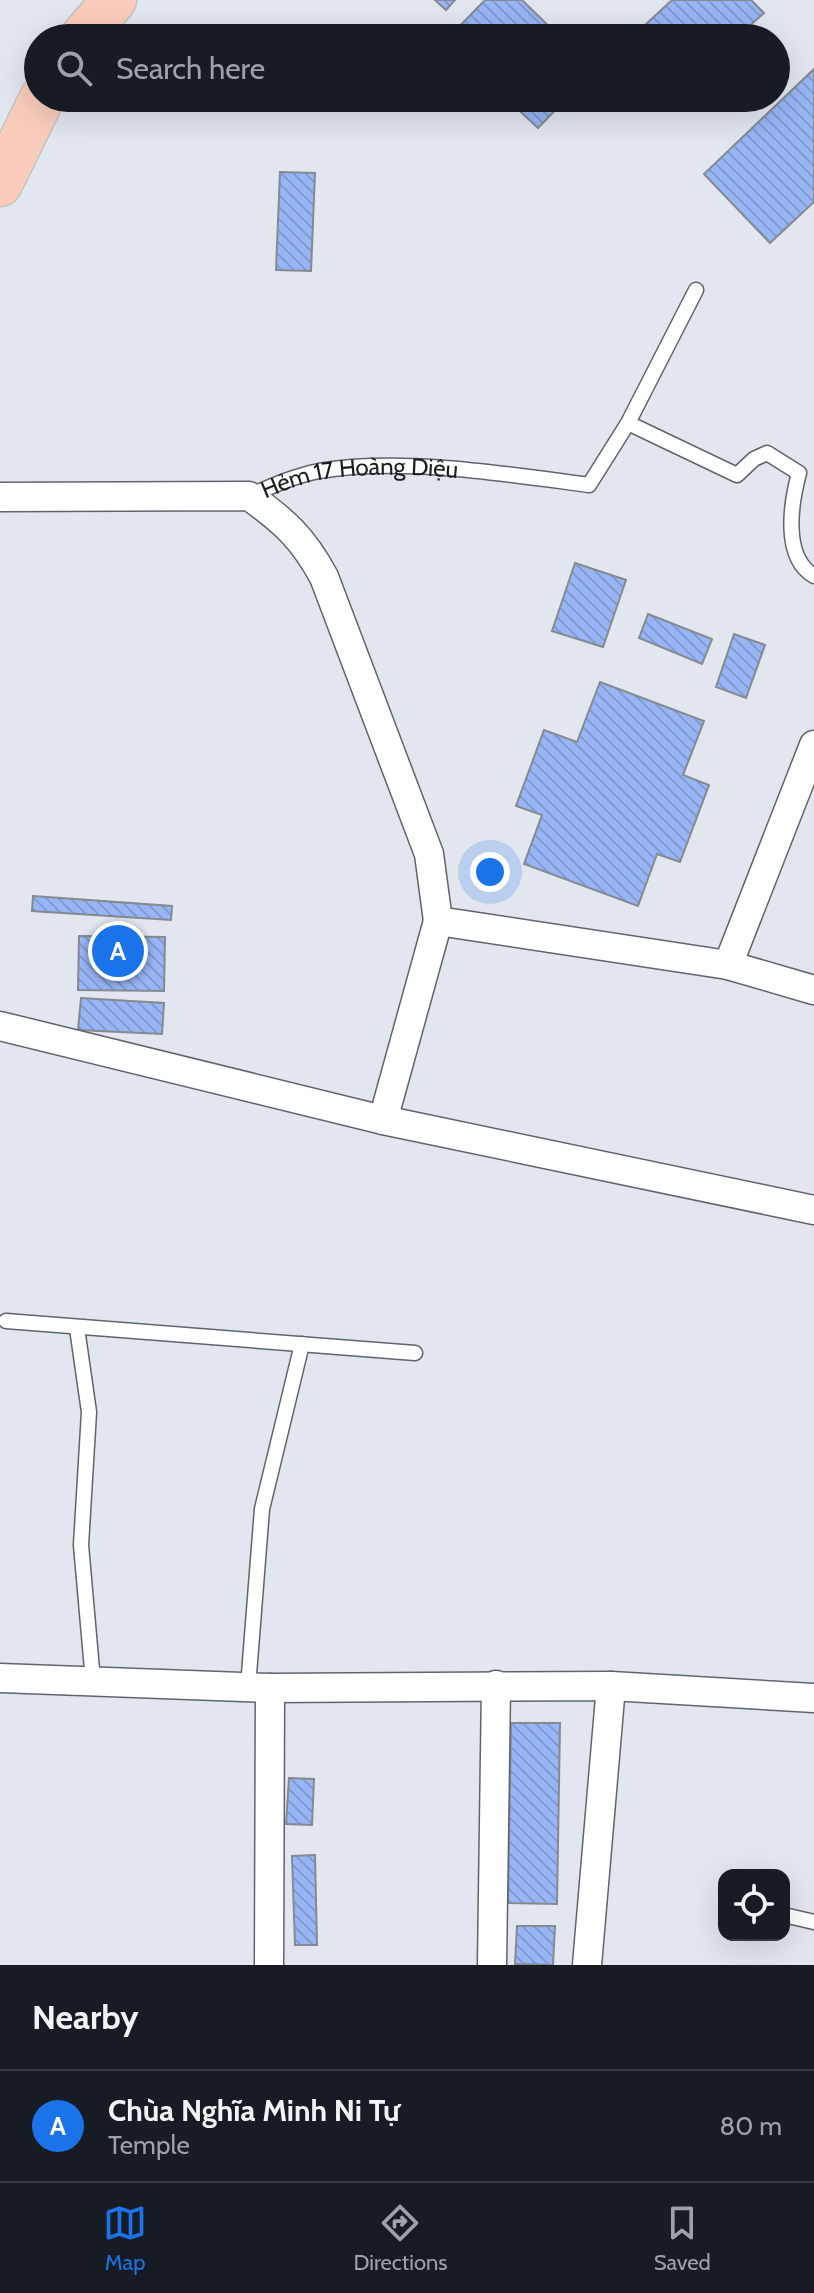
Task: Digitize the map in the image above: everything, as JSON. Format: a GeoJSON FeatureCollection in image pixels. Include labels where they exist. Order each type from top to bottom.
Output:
{"type":"FeatureCollection","features":[{"type":"Feature","properties":{"kind":"main road"},"geometry":{"type":"LineString","coordinates":[[94,24],[114,0]]}},
{"type":"Feature","properties":{"kind":"main road"},"geometry":{"type":"LineString","coordinates":[[0,184],[35,112]]}},
{"type":"Feature","properties":{"kind":"street"},"geometry":{"type":"LineString","coordinates":[[0,497],[249,496],[280,518],[306,544],[324,577],[429,854],[438,921],[383,1120]]}},
{"type":"Feature","properties":{"kind":"street"},"geometry":{"type":"LineString","coordinates":[[728,965],[814,745]]}},
{"type":"Feature","properties":{"kind":"street"},"geometry":{"type":"LineString","coordinates":[[438,921],[728,965],[814,990]]}},
{"type":"Feature","properties":{"kind":"street"},"geometry":{"type":"LineString","coordinates":[[0,1026],[383,1120],[814,1210]]}},
{"type":"Feature","properties":{"kind":"street"},"geometry":{"type":"LineString","coordinates":[[0,1678],[259,1687],[611,1686],[814,1698]]}},
{"type":"Feature","properties":{"kind":"street"},"geometry":{"type":"LineString","coordinates":[[492,1965],[496,1685]]}},
{"type":"Feature","properties":{"kind":"street"},"geometry":{"type":"LineString","coordinates":[[587,1965],[611,1686]]}},
{"type":"Feature","properties":{"kind":"street"},"geometry":{"type":"LineString","coordinates":[[259,1687],[269,1965]]}},
{"type":"Feature","properties":{"kind":"lane"},"geometry":{"type":"LineString","coordinates":[[696,290],[628,423],[737,475],[754,459],[767,453],[799,473],[790,506],[792,527],[802,565],[814,576]]}},
{"type":"Feature","properties":{"kind":"lane","name":"Hẻm 17 Hoàng Diệu"},"geometry":{"type":"LineString","coordinates":[[249,496],[319,471],[474,469],[589,485],[628,423]]}},
{"type":"Feature","properties":{"kind":"lane"},"geometry":{"type":"LineString","coordinates":[[6,1321],[415,1353]]}},
{"type":"Feature","properties":{"kind":"lane"},"geometry":{"type":"LineString","coordinates":[[77,1328],[89,1412],[81,1545],[93,1681]]}},
{"type":"Feature","properties":{"kind":"lane"},"geometry":{"type":"LineString","coordinates":[[259,1687],[262,1509],[302,1344]]}},
{"type":"Feature","properties":{"kind":"lane"},"geometry":{"type":"LineString","coordinates":[[790,1916],[814,1922]]}},
{"type":"Feature","properties":{"kind":"building"},"geometry":{"type":"Polygon","coordinates":[[[435,0],[455,0],[446,10],[435,0]]]}},
{"type":"Feature","properties":{"kind":"building"},"geometry":{"type":"Polygon","coordinates":[[[485,0],[522,0],[547,24],[462,24],[485,0]]]}},
{"type":"Feature","properties":{"kind":"building"},"geometry":{"type":"Polygon","coordinates":[[[672,0],[751,0],[764,13],[752,24],[646,24],[672,0]]]}},
{"type":"Feature","properties":{"kind":"building"},"geometry":{"type":"Polygon","coordinates":[[[814,69],[814,202],[770,243],[704,174],[769,112],[790,112],[790,92],[814,69]]]}},
{"type":"Feature","properties":{"kind":"building"},"geometry":{"type":"Polygon","coordinates":[[[521,112],[553,112],[538,128],[521,112]]]}},
{"type":"Feature","properties":{"kind":"building"},"geometry":{"type":"Polygon","coordinates":[[[280,172],[315,173],[311,271],[276,270],[280,172]]]}},
{"type":"Feature","properties":{"kind":"building"},"geometry":{"type":"Polygon","coordinates":[[[575,563],[626,580],[603,647],[552,631],[575,563]]]}},
{"type":"Feature","properties":{"kind":"building"},"geometry":{"type":"Polygon","coordinates":[[[648,614],[712,639],[702,664],[639,638],[648,614]]]}},
{"type":"Feature","properties":{"kind":"building"},"geometry":{"type":"Polygon","coordinates":[[[734,634],[765,645],[746,698],[716,687],[734,634]]]}},
{"type":"Feature","properties":{"kind":"building"},"geometry":{"type":"Polygon","coordinates":[[[600,682],[704,721],[683,775],[709,785],[680,862],[657,854],[638,906],[524,864],[542,815],[516,806],[544,730],[577,742],[600,682]]]}},
{"type":"Feature","properties":{"kind":"building"},"geometry":{"type":"Polygon","coordinates":[[[33,896],[172,906],[171,920],[32,911],[33,896]]]}},
{"type":"Feature","properties":{"kind":"building"},"geometry":{"type":"Polygon","coordinates":[[[79,936],[165,937],[164,991],[78,990],[79,936]]]}},
{"type":"Feature","properties":{"kind":"building"},"geometry":{"type":"Polygon","coordinates":[[[81,998],[164,1003],[162,1034],[78,1030],[81,998]]]}},
{"type":"Feature","properties":{"kind":"building"},"geometry":{"type":"Polygon","coordinates":[[[511,1723],[560,1723],[557,1904],[508,1903],[511,1723]]]}},
{"type":"Feature","properties":{"kind":"building"},"geometry":{"type":"Polygon","coordinates":[[[289,1778],[314,1779],[312,1825],[286,1824],[289,1778]]]}},
{"type":"Feature","properties":{"kind":"building"},"geometry":{"type":"Polygon","coordinates":[[[315,1855],[317,1945],[295,1945],[292,1856],[315,1855]]]}},
{"type":"Feature","properties":{"kind":"building"},"geometry":{"type":"Polygon","coordinates":[[[517,1926],[555,1926],[553,1965],[515,1964],[517,1926]]]}},
{"type":"Feature","properties":{"kind":"place","name":"Chùa Nghĩa Minh Ni Tự"},"geometry":{"type":"Point","coordinates":[118,951]}}]}
